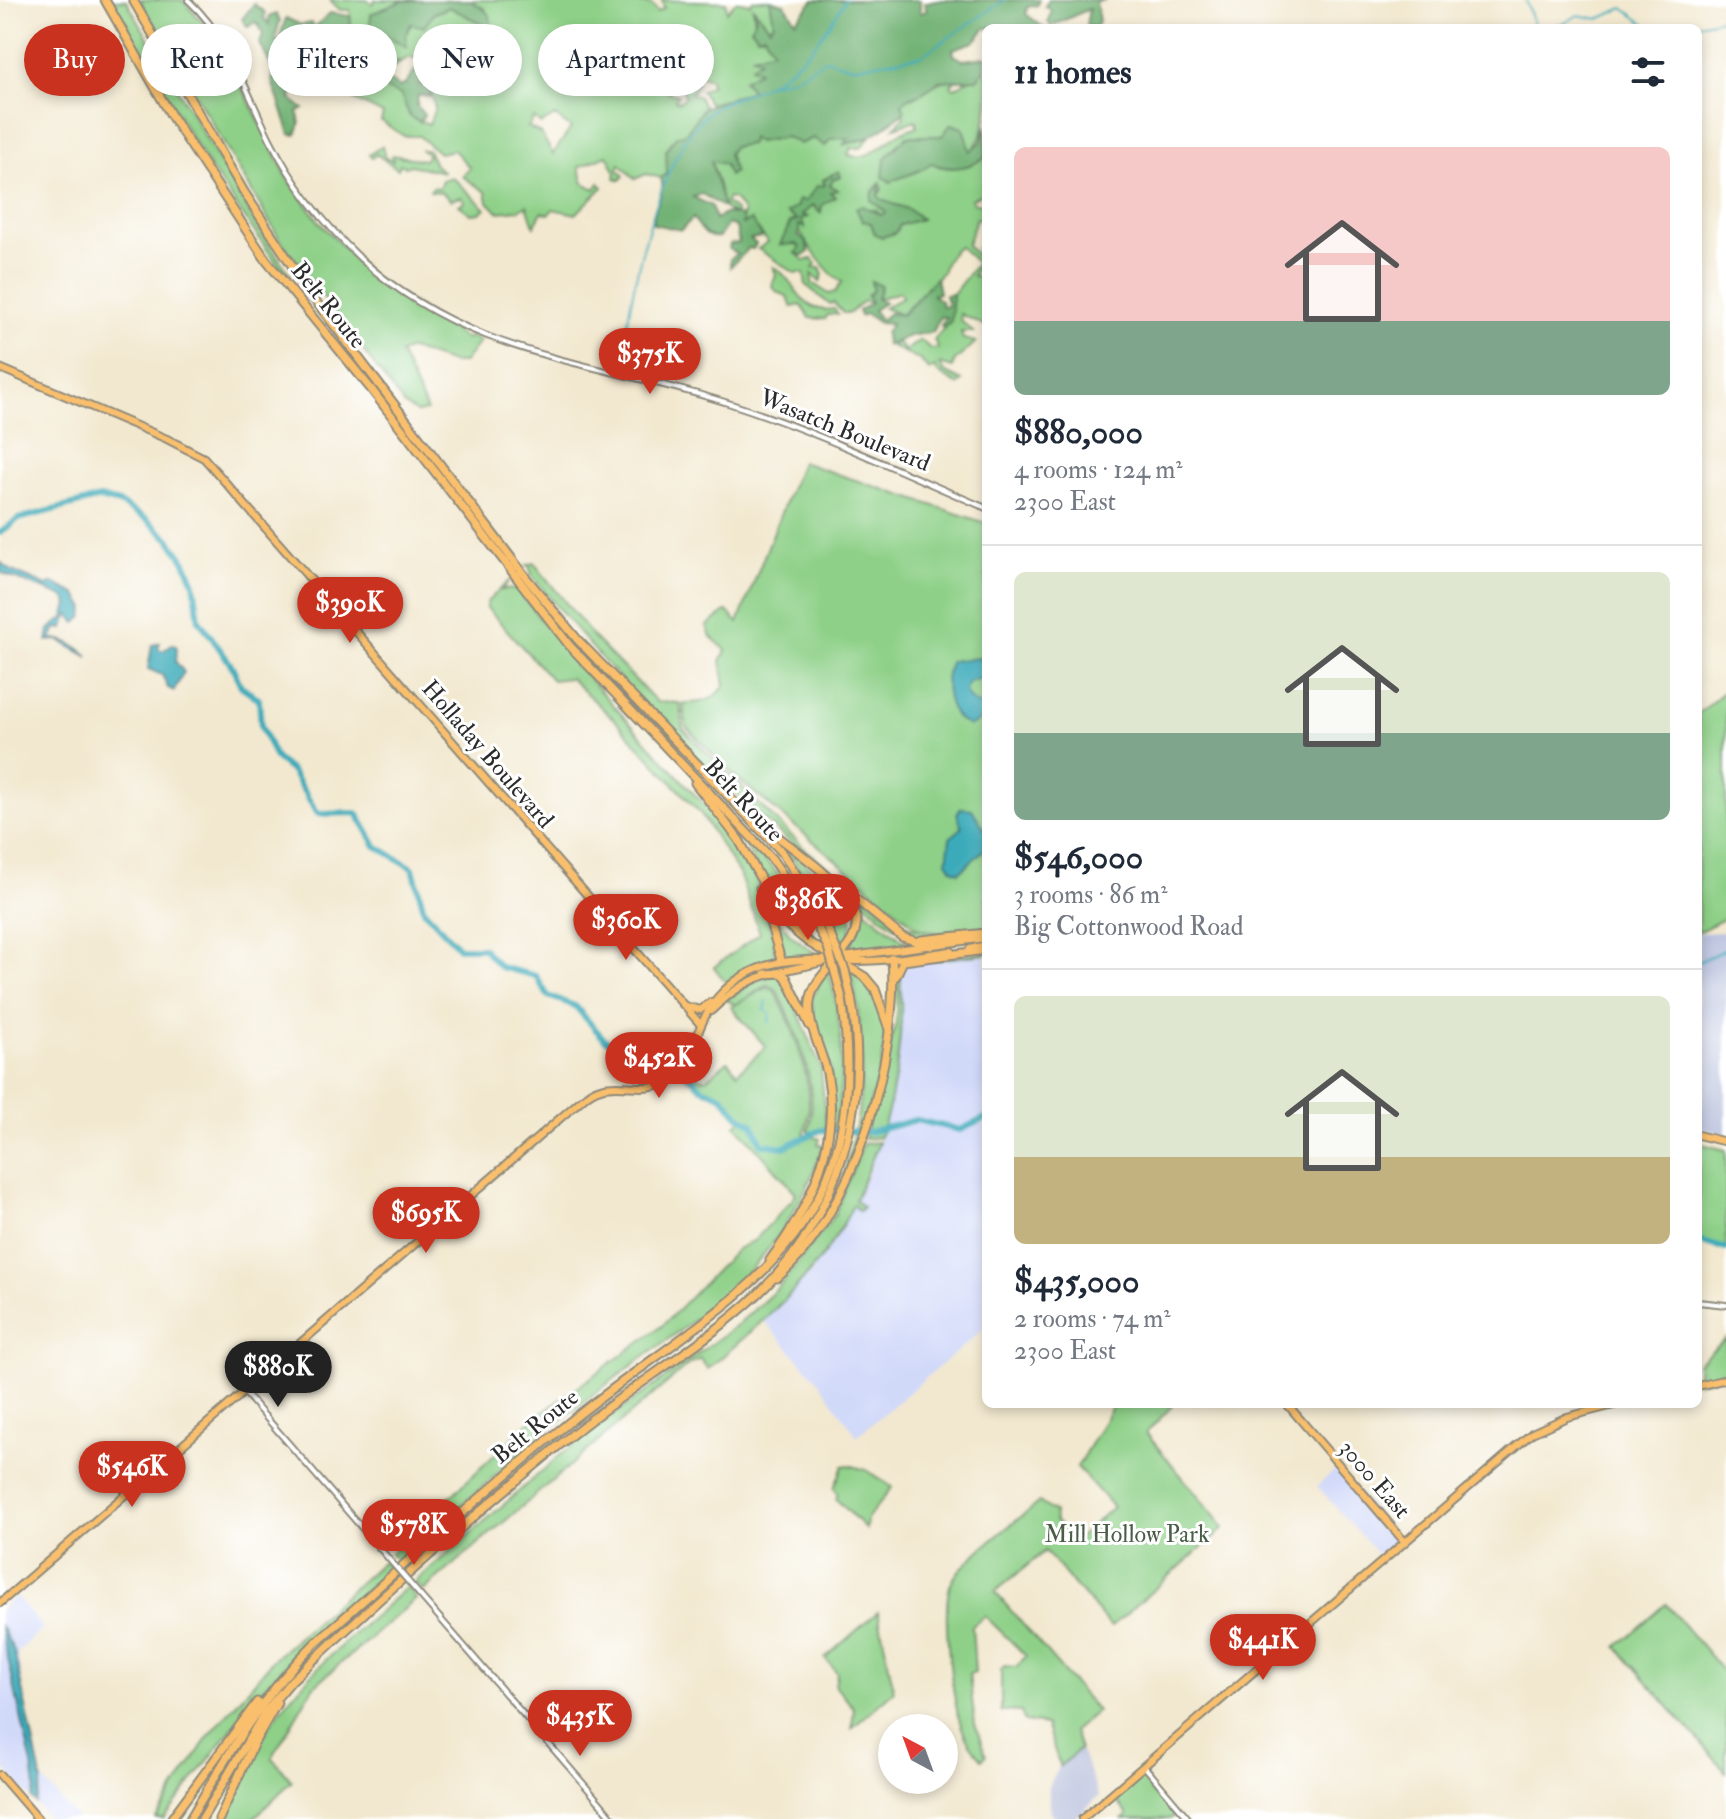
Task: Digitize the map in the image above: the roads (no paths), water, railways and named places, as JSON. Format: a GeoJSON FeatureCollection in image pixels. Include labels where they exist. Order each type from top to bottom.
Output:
{"type":"FeatureCollection","features":[{"type":"Feature","properties":{"kind":"highway","name":"Belt Route"},"geometry":{"type":"LineString","coordinates":[[105,0],[172,117],[266,260],[371,389],[502,562],[782,852],[822,915],[845,970],[847,997],[848,1118],[829,1197],[803,1240],[757,1294],[539,1462],[292,1680],[265,1712],[202,1819]]}},
{"type":"Feature","properties":{"kind":"highway","name":"Belt Route"},"geometry":{"type":"LineString","coordinates":[[133,0],[280,251],[509,555],[569,645],[772,859],[813,919],[828,947],[847,997]]}},
{"type":"Feature","properties":{"kind":"highway"},"geometry":{"type":"LineString","coordinates":[[663,744],[723,817],[751,859],[769,898],[785,923],[865,977],[875,989],[890,1032]]}},
{"type":"Feature","properties":{"kind":"highway"},"geometry":{"type":"LineString","coordinates":[[721,1311],[769,1262],[790,1232],[810,1194],[825,1151],[831,1115],[824,1057],[812,1024],[810,1001],[820,975],[854,936],[855,912],[845,894],[730,796]]}},
{"type":"Feature","properties":{"kind":"highway"},"geometry":{"type":"LineString","coordinates":[[751,859],[782,964]]}},
{"type":"Feature","properties":{"kind":"highway"},"geometry":{"type":"LineString","coordinates":[[821,873],[910,942],[931,946]]}},
{"type":"Feature","properties":{"kind":"highway"},"geometry":{"type":"LineString","coordinates":[[893,929],[926,940],[982,935]]}},
{"type":"Feature","properties":{"kind":"highway"},"geometry":{"type":"LineString","coordinates":[[757,1294],[784,1272],[806,1246],[837,1199],[854,1160],[890,1032],[898,965],[903,961],[982,948]]}},
{"type":"Feature","properties":{"kind":"highway"},"geometry":{"type":"LineString","coordinates":[[892,958],[894,986]]}},
{"type":"Feature","properties":{"kind":"highway"},"geometry":{"type":"LineString","coordinates":[[765,974],[781,973],[786,977],[824,1057]]}},
{"type":"Feature","properties":{"kind":"highway","name":"Belt Route"},"geometry":{"type":"LineString","coordinates":[[190,1819],[255,1711],[286,1671],[532,1453],[721,1311],[773,1264],[819,1198],[840,1156]]}},
{"type":"Feature","properties":{"kind":"highway"},"geometry":{"type":"LineString","coordinates":[[171,1819],[250,1710],[286,1671]]}},
{"type":"Feature","properties":{"kind":"highway"},"geometry":{"type":"LineString","coordinates":[[219,1819],[254,1743],[292,1680]]}},
{"type":"Feature","properties":{"kind":"main road","name":"Holladay Boulevard"},"geometry":{"type":"LineString","coordinates":[[0,368],[167,439],[207,461],[684,1006],[702,1022]]}},
{"type":"Feature","properties":{"kind":"main road"},"geometry":{"type":"LineString","coordinates":[[684,1006],[700,1010],[748,972],[782,964],[931,946],[982,936]]}},
{"type":"Feature","properties":{"kind":"main road"},"geometry":{"type":"LineString","coordinates":[[836,959],[892,958],[982,947]]}},
{"type":"Feature","properties":{"kind":"main road"},"geometry":{"type":"LineString","coordinates":[[702,1022],[728,995],[782,964]]}},
{"type":"Feature","properties":{"kind":"main road"},"geometry":{"type":"LineString","coordinates":[[0,1603],[593,1091],[610,1084],[657,1085],[670,1078],[719,995]]}},
{"type":"Feature","properties":{"kind":"main road"},"geometry":{"type":"LineString","coordinates":[[1702,1136],[1726,1142]]}},
{"type":"Feature","properties":{"kind":"main road"},"geometry":{"type":"LineString","coordinates":[[1702,1385],[1726,1379]]}},
{"type":"Feature","properties":{"kind":"main road","name":"3000 East"},"geometry":{"type":"LineString","coordinates":[[1290,1408],[1404,1541]]}},
{"type":"Feature","properties":{"kind":"main road"},"geometry":{"type":"LineString","coordinates":[[1082,1819],[1532,1433],[1567,1417],[1602,1408]]}},
{"type":"Feature","properties":{"kind":"main road"},"geometry":{"type":"LineString","coordinates":[[0,1775],[38,1819]]}},
{"type":"Feature","properties":{"kind":"street","name":"Wasatch Boulevard"},"geometry":{"type":"LineString","coordinates":[[188,0],[224,41],[276,150],[312,207],[360,258],[413,300],[460,327],[512,347],[702,395],[760,414],[982,506]]}},
{"type":"Feature","properties":{"kind":"street"},"geometry":{"type":"LineString","coordinates":[[1702,1302],[1726,1305]]}},
{"type":"Feature","properties":{"kind":"street"},"geometry":{"type":"LineString","coordinates":[[244,1392],[614,1819]]}},
{"type":"Feature","properties":{"kind":"street"},"geometry":{"type":"LineString","coordinates":[[1143,1766],[1189,1819]]}},
{"type":"Feature","properties":{"kind":"water"},"geometry":{"type":"Polygon","coordinates":[[[0,562],[12,571],[47,586],[53,583],[76,594],[85,608],[83,617],[76,623],[69,614],[63,629],[56,628],[51,639],[61,640],[71,644],[89,657],[58,640],[47,641],[49,629],[64,618],[68,604],[64,597],[0,572],[0,562]]]}},
{"type":"Feature","properties":{"kind":"water"},"geometry":{"type":"Polygon","coordinates":[[[160,643],[158,648],[163,651],[172,644],[177,647],[176,662],[184,672],[174,691],[168,688],[162,675],[148,669],[152,645],[160,643]]]}},
{"type":"Feature","properties":{"kind":"water"},"geometry":{"type":"Polygon","coordinates":[[[979,658],[982,661],[982,678],[968,682],[965,691],[970,700],[982,707],[982,718],[971,726],[956,716],[951,708],[946,678],[951,661],[979,658]]]}},
{"type":"Feature","properties":{"kind":"water"},"geometry":{"type":"Polygon","coordinates":[[[961,808],[972,809],[982,825],[982,852],[959,872],[952,869],[947,861],[950,838],[962,828],[957,814],[961,808]]]}},
{"type":"Feature","properties":{"kind":"water"},"geometry":{"type":"Polygon","coordinates":[[[0,1624],[14,1651],[42,1782],[36,1803],[32,1799],[35,1788],[32,1765],[0,1624]]]}},
{"type":"Feature","properties":{"kind":"waterway"},"geometry":{"type":"LineString","coordinates":[[626,332],[653,215],[664,184],[691,132],[715,108],[768,84],[791,68],[821,36],[845,0]]}},
{"type":"Feature","properties":{"kind":"waterway"},"geometry":{"type":"LineString","coordinates":[[769,84],[797,77],[826,59],[852,67],[921,56],[1005,0]]}},
{"type":"Feature","properties":{"kind":"waterway"},"geometry":{"type":"LineString","coordinates":[[1526,0],[1534,24]]}},
{"type":"Feature","properties":{"kind":"waterway"},"geometry":{"type":"LineString","coordinates":[[1561,24],[1578,15],[1599,19],[1623,8],[1645,24]]}},
{"type":"Feature","properties":{"kind":"waterway"},"geometry":{"type":"LineString","coordinates":[[1698,24],[1726,18]]}},
{"type":"Feature","properties":{"kind":"waterway"},"geometry":{"type":"LineString","coordinates":[[0,533],[18,519],[100,498],[119,503],[146,519],[169,539],[185,562],[194,583],[199,620],[232,666],[241,686],[259,699],[261,726],[275,758],[291,771],[318,814],[357,813],[376,846],[413,868],[424,910],[459,948],[483,948],[500,967],[536,976],[548,996],[575,1006],[605,1040],[676,1065]]}},
{"type":"Feature","properties":{"kind":"waterway"},"geometry":{"type":"LineString","coordinates":[[1702,960],[1726,949]]}},
{"type":"Feature","properties":{"kind":"waterway"},"geometry":{"type":"LineString","coordinates":[[767,1001],[765,1010],[770,1014],[769,1023]]}},
{"type":"Feature","properties":{"kind":"waterway"},"geometry":{"type":"LineString","coordinates":[[682,1070],[702,1088],[722,1096],[739,1116],[753,1124],[762,1144],[784,1147],[821,1130],[869,1132],[916,1120],[960,1130],[982,1120]]}},
{"type":"Feature","properties":{"kind":"waterway"},"geometry":{"type":"LineString","coordinates":[[1702,1242],[1726,1249]]}},
{"type":"Feature","properties":{"kind":"park label","name":"Mill Hollow Park"},"geometry":{"type":"Point","coordinates":[1127,1534]}}]}
